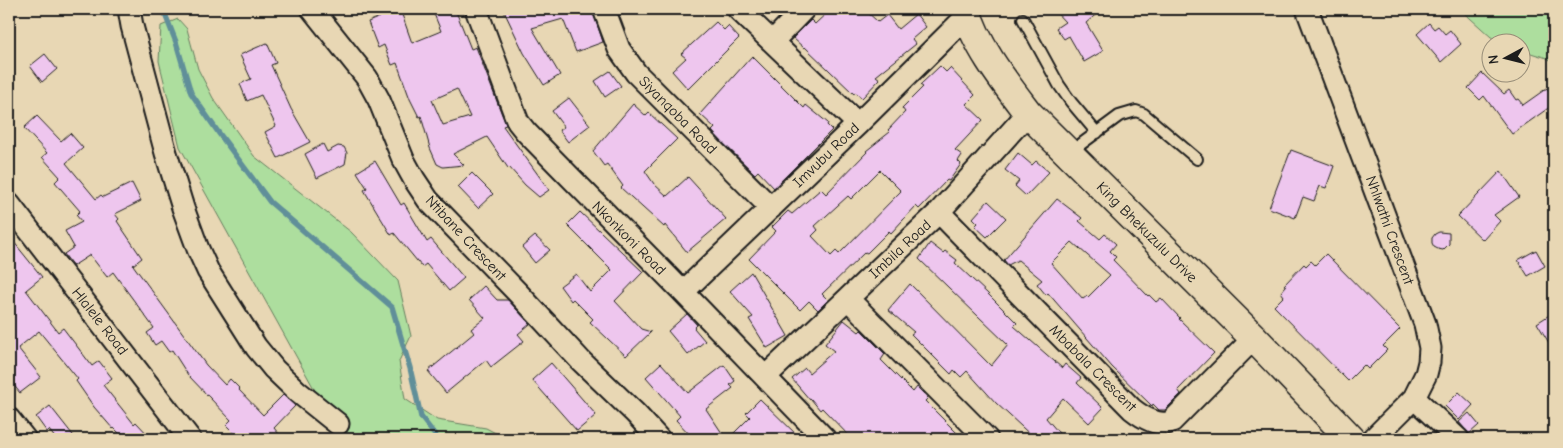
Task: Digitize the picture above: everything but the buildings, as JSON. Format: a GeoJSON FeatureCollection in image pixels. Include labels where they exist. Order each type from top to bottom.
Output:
{"type":"FeatureCollection","features":[{"type":"Feature","properties":{"kind":"street"},"geometry":{"type":"LineString","coordinates":[[128,9],[169,162],[198,250],[208,271],[256,348],[298,392],[338,424]]}},
{"type":"Feature","properties":{"kind":"street","name":"Ntibane Crescent"},"geometry":{"type":"LineString","coordinates":[[312,9],[366,78],[380,100],[403,159],[428,200],[581,361],[659,439]]}},
{"type":"Feature","properties":{"kind":"street","name":"Nkonkoni Road"},"geometry":{"type":"LineString","coordinates":[[476,9],[518,122],[526,132],[825,439]]}},
{"type":"Feature","properties":{"kind":"street","name":"Siyanqoba Road"},"geometry":{"type":"LineString","coordinates":[[604,9],[619,49],[636,73],[771,208]]}},
{"type":"Feature","properties":{"kind":"street"},"geometry":{"type":"LineString","coordinates":[[738,9],[858,124]]}},
{"type":"Feature","properties":{"kind":"street"},"geometry":{"type":"LineString","coordinates":[[773,41],[804,9]]}},
{"type":"Feature","properties":{"kind":"street","name":"Nhlwathi Crescent"},"geometry":{"type":"LineString","coordinates":[[1307,9],[1425,324],[1429,343],[1430,362],[1414,398],[1373,439]]}},
{"type":"Feature","properties":{"kind":"street","name":"Imvubu Road"},"geometry":{"type":"LineString","coordinates":[[683,292],[858,124],[967,12]]}},
{"type":"Feature","properties":{"kind":"street","name":"King Bhekuzulu Drive"},"geometry":{"type":"LineString","coordinates":[[967,12],[982,45],[1000,76],[1028,113],[1254,338],[1351,439]]}},
{"type":"Feature","properties":{"kind":"street","name":"Imbila Road"},"geometry":{"type":"LineString","coordinates":[[765,377],[940,212],[1028,113]]}},
{"type":"Feature","properties":{"kind":"street","name":"Hlalele Road"},"geometry":{"type":"LineString","coordinates":[[9,204],[190,439]]}},
{"type":"Feature","properties":{"kind":"street","name":"Mbabala Crescent"},"geometry":{"type":"LineString","coordinates":[[940,212],[1132,409],[1158,423],[1167,424],[1172,421],[1254,338]]}},
{"type":"Feature","properties":{"kind":"street"},"geometry":{"type":"LineString","coordinates":[[848,299],[987,439]]}},
{"type":"Feature","properties":{"kind":"street"},"geometry":{"type":"LineString","coordinates":[[1414,398],[1458,439]]}},
{"type":"Feature","properties":{"kind":"street"},"geometry":{"type":"LineString","coordinates":[[9,419],[25,439]]}},
{"type":"Feature","properties":{"kind":"lane"},"geometry":{"type":"LineString","coordinates":[[1023,19],[1059,85],[1097,133]]}},
{"type":"Feature","properties":{"kind":"lane"},"geometry":{"type":"LineString","coordinates":[[1068,153],[1118,116],[1136,111],[1144,114],[1197,159]]}},
{"type":"Feature","properties":{"kind":"green space"},"geometry":{"type":"Polygon","coordinates":[[[1460,9],[1554,9],[1554,62],[1530,53],[1530,32],[1485,32],[1460,9]]]}},
{"type":"Feature","properties":{"kind":"green space"},"geometry":{"type":"Polygon","coordinates":[[[178,19],[187,29],[198,69],[213,98],[254,156],[351,232],[398,281],[411,336],[399,361],[405,399],[437,420],[486,428],[507,439],[342,439],[180,147],[159,61],[161,26],[178,19]]]}},
{"type":"Feature","properties":{"kind":"waterway"},"geometry":{"type":"LineString","coordinates":[[163,9],[176,42],[191,93],[270,202],[392,307],[410,368],[421,417],[438,439]]}}]}
